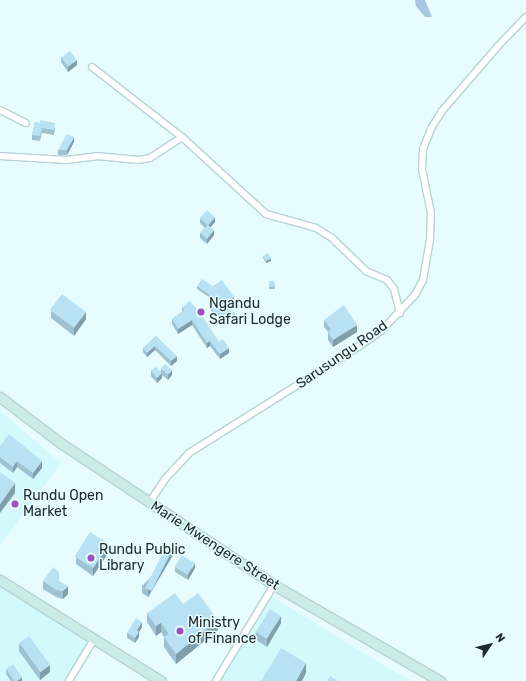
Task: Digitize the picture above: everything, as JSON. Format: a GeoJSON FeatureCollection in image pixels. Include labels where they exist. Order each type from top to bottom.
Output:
{"type":"FeatureCollection","features":[{"type":"Feature","properties":{"kind":"main road","name":"Marie Mwengere Street"},"geometry":{"type":"LineString","coordinates":[[0,397],[62,444],[274,585],[440,681]]}},
{"type":"Feature","properties":{"kind":"main road"},"geometry":{"type":"LineString","coordinates":[[0,580],[161,681]]}},
{"type":"Feature","properties":{"kind":"street","name":"Sarusungu Road"},"geometry":{"type":"LineString","coordinates":[[149,503],[165,479],[189,453],[358,347],[380,331],[415,295],[423,280],[428,259],[431,213],[422,159],[423,149],[432,128],[442,111],[464,84],[526,17]]}},
{"type":"Feature","properties":{"kind":"street"},"geometry":{"type":"LineString","coordinates":[[92,67],[182,138],[266,214],[316,228],[332,238],[366,271],[387,280],[394,289],[400,312]]}},
{"type":"Feature","properties":{"kind":"street"},"geometry":{"type":"LineString","coordinates":[[0,110],[26,123]]}},
{"type":"Feature","properties":{"kind":"street"},"geometry":{"type":"LineString","coordinates":[[0,156],[66,160],[97,156],[138,160],[150,158],[182,138]]}},
{"type":"Feature","properties":{"kind":"street"},"geometry":{"type":"LineString","coordinates":[[216,681],[274,585]]}},
{"type":"Feature","properties":{"kind":"street"},"geometry":{"type":"LineString","coordinates":[[69,681],[94,639]]}},
{"type":"Feature","properties":{"kind":"shaded area"},"geometry":{"type":"Polygon","coordinates":[[[415,0],[425,0],[432,17],[425,17],[416,6],[415,0]]]}},
{"type":"Feature","properties":{"kind":"shaded area","name":"Rundu Open Market"},"geometry":{"type":"Polygon","coordinates":[[[0,411],[61,463],[0,545],[0,411]]]}},
{"type":"Feature","properties":{"kind":"shaded area"},"geometry":{"type":"Polygon","coordinates":[[[0,579],[94,639],[69,681],[0,681],[0,579]]]}},
{"type":"Feature","properties":{"kind":"shaded area"},"geometry":{"type":"Polygon","coordinates":[[[268,594],[383,665],[412,681],[216,681],[268,594]]]}},
{"type":"Feature","properties":{"kind":"building"},"geometry":{"type":"Polygon","coordinates":[[[70,51],[77,60],[68,66],[61,58],[70,51]]]}},
{"type":"Feature","properties":{"kind":"building"},"geometry":{"type":"Polygon","coordinates":[[[40,120],[55,123],[54,130],[42,128],[40,136],[32,135],[35,122],[40,123],[40,120]]]}},
{"type":"Feature","properties":{"kind":"building"},"geometry":{"type":"Polygon","coordinates":[[[67,134],[74,137],[67,150],[58,150],[67,134]]]}},
{"type":"Feature","properties":{"kind":"building"},"geometry":{"type":"Polygon","coordinates":[[[207,210],[215,217],[208,226],[200,218],[207,210]]]}},
{"type":"Feature","properties":{"kind":"building"},"geometry":{"type":"Polygon","coordinates":[[[208,225],[214,230],[207,239],[200,233],[208,225]]]}},
{"type":"Feature","properties":{"kind":"building"},"geometry":{"type":"Polygon","coordinates":[[[268,253],[271,258],[266,261],[263,256],[268,253]]]}},
{"type":"Feature","properties":{"kind":"building"},"geometry":{"type":"Polygon","coordinates":[[[202,279],[213,286],[222,280],[234,297],[223,305],[235,313],[230,321],[211,309],[217,300],[197,286],[202,279]]]}},
{"type":"Feature","properties":{"kind":"building"},"geometry":{"type":"Polygon","coordinates":[[[269,281],[274,281],[275,286],[269,287],[269,281]]]}},
{"type":"Feature","properties":{"kind":"building"},"geometry":{"type":"Polygon","coordinates":[[[62,294],[86,312],[74,328],[50,310],[62,294]]]}},
{"type":"Feature","properties":{"kind":"building"},"geometry":{"type":"Polygon","coordinates":[[[190,301],[201,314],[219,342],[223,339],[229,348],[220,354],[210,341],[207,343],[192,320],[178,329],[172,319],[184,310],[182,307],[190,301]]]}},
{"type":"Feature","properties":{"kind":"building"},"geometry":{"type":"Polygon","coordinates":[[[344,305],[357,325],[333,340],[328,332],[331,329],[324,320],[344,305]]]}},
{"type":"Feature","properties":{"kind":"building"},"geometry":{"type":"Polygon","coordinates":[[[156,336],[177,356],[171,361],[155,346],[147,353],[143,348],[156,336]]]}},
{"type":"Feature","properties":{"kind":"building"},"geometry":{"type":"Polygon","coordinates":[[[165,364],[172,370],[168,374],[161,369],[165,364]]]}},
{"type":"Feature","properties":{"kind":"building"},"geometry":{"type":"Polygon","coordinates":[[[156,367],[162,373],[157,378],[151,371],[156,367]]]}},
{"type":"Feature","properties":{"kind":"building"},"geometry":{"type":"Polygon","coordinates":[[[9,434],[42,461],[33,473],[17,461],[13,467],[0,457],[0,446],[9,434]]]}},
{"type":"Feature","properties":{"kind":"building"},"geometry":{"type":"Polygon","coordinates":[[[0,472],[15,483],[0,504],[0,472]]]}},
{"type":"Feature","properties":{"kind":"building"},"geometry":{"type":"Polygon","coordinates":[[[90,532],[109,544],[93,568],[75,557],[90,532]]]}},
{"type":"Feature","properties":{"kind":"building"},"geometry":{"type":"Polygon","coordinates":[[[167,545],[173,548],[151,591],[145,588],[167,545]]]}},
{"type":"Feature","properties":{"kind":"building"},"geometry":{"type":"Polygon","coordinates":[[[182,555],[195,563],[187,575],[175,567],[182,555]]]}},
{"type":"Feature","properties":{"kind":"building"},"geometry":{"type":"Polygon","coordinates":[[[53,567],[59,572],[59,581],[68,586],[63,591],[56,590],[43,581],[53,567]]]}},
{"type":"Feature","properties":{"kind":"building"},"geometry":{"type":"Polygon","coordinates":[[[175,593],[183,604],[198,593],[218,620],[176,654],[164,637],[169,634],[161,623],[156,626],[147,613],[175,593]]]}},
{"type":"Feature","properties":{"kind":"building"},"geometry":{"type":"Polygon","coordinates":[[[270,609],[281,616],[267,639],[256,632],[270,609]]]}},
{"type":"Feature","properties":{"kind":"building"},"geometry":{"type":"Polygon","coordinates":[[[136,618],[142,622],[137,630],[139,632],[135,638],[127,633],[136,618]]]}},
{"type":"Feature","properties":{"kind":"building"},"geometry":{"type":"Polygon","coordinates":[[[29,636],[50,665],[40,672],[19,643],[29,636]]]}},
{"type":"Feature","properties":{"kind":"building"},"geometry":{"type":"Polygon","coordinates":[[[281,648],[306,663],[296,681],[261,681],[281,648]]]}},
{"type":"Feature","properties":{"kind":"building"},"geometry":{"type":"Polygon","coordinates":[[[13,664],[22,677],[17,681],[14,681],[6,669],[13,664]]]}},
{"type":"Feature","properties":{"kind":"building"},"geometry":{"type":"Polygon","coordinates":[[[330,676],[338,681],[327,681],[330,676]]]}},
{"type":"Feature","properties":{"kind":"place","name":"Ngandu Safari Lodge"},"geometry":{"type":"Point","coordinates":[201,312]}},
{"type":"Feature","properties":{"kind":"place","name":"Rundu Open Market"},"geometry":{"type":"Point","coordinates":[15,504]}},
{"type":"Feature","properties":{"kind":"place","name":"Rundu Public Library"},"geometry":{"type":"Point","coordinates":[91,558]}},
{"type":"Feature","properties":{"kind":"place","name":"Ministry of Finance"},"geometry":{"type":"Point","coordinates":[180,631]}}]}
